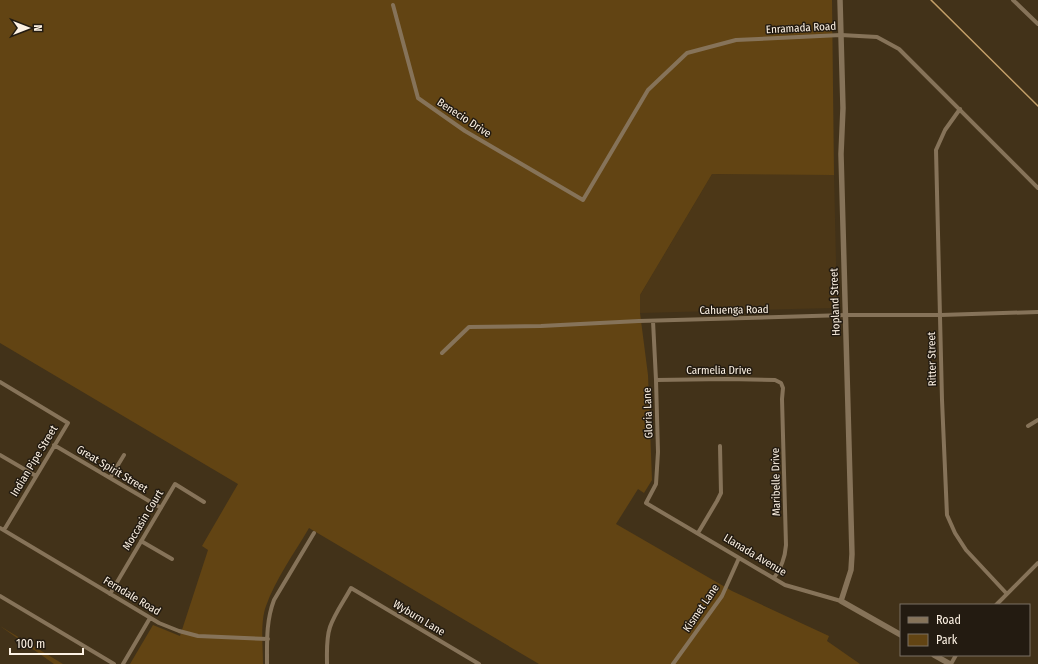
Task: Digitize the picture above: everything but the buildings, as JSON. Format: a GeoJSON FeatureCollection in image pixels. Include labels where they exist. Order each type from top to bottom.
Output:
{"type":"FeatureCollection","features":[{"type":"Feature","properties":{"kind":"street","name":"Hopland Street"},"geometry":{"type":"LineString","coordinates":[[840,0],[843,108],[841,154],[852,554],[850,570],[842,601]]}},
{"type":"Feature","properties":{"kind":"street"},"geometry":{"type":"LineString","coordinates":[[1013,0],[1038,24]]}},
{"type":"Feature","properties":{"kind":"street","name":"Benecio Drive"},"geometry":{"type":"LineString","coordinates":[[393,6],[418,98],[465,131],[583,200]]}},
{"type":"Feature","properties":{"kind":"street","name":"Enramada Road"},"geometry":{"type":"LineString","coordinates":[[583,200],[648,90],[687,53],[736,40],[841,35],[877,37],[899,49],[1038,188]]}},
{"type":"Feature","properties":{"kind":"street","name":"Ritter Street"},"geometry":{"type":"LineString","coordinates":[[960,109],[945,130],[936,150],[942,400],[947,515],[955,533],[966,550],[1007,594]]}},
{"type":"Feature","properties":{"kind":"street","name":"Cahuenga Road"},"geometry":{"type":"LineString","coordinates":[[442,353],[469,327],[541,326],[846,315],[1038,312]]}},
{"type":"Feature","properties":{"kind":"street","name":"Gloria Lane"},"geometry":{"type":"LineString","coordinates":[[646,503],[656,484],[658,452],[653,321]]}},
{"type":"Feature","properties":{"kind":"street","name":"Carmelia Drive"},"geometry":{"type":"LineString","coordinates":[[656,380],[775,380],[781,383]]}},
{"type":"Feature","properties":{"kind":"street","name":"Indian Pipe Street"},"geometry":{"type":"LineString","coordinates":[[0,382],[68,423],[2,529]]}},
{"type":"Feature","properties":{"kind":"street","name":"Maribelle Drive"},"geometry":{"type":"LineString","coordinates":[[774,578],[782,566],[786,546],[783,388],[781,383]]}},
{"type":"Feature","properties":{"kind":"street"},"geometry":{"type":"LineString","coordinates":[[1028,426],[1038,420]]}},
{"type":"Feature","properties":{"kind":"street","name":"Great Spirit Street"},"geometry":{"type":"LineString","coordinates":[[54,445],[161,508]]}},
{"type":"Feature","properties":{"kind":"street"},"geometry":{"type":"LineString","coordinates":[[698,533],[721,492],[720,446]]}},
{"type":"Feature","properties":{"kind":"street"},"geometry":{"type":"LineString","coordinates":[[0,454],[36,476]]}},
{"type":"Feature","properties":{"kind":"street"},"geometry":{"type":"LineString","coordinates":[[110,478],[124,455]]}},
{"type":"Feature","properties":{"kind":"street","name":"Moccasin Court"},"geometry":{"type":"LineString","coordinates":[[110,594],[175,484],[204,502]]}},
{"type":"Feature","properties":{"kind":"street","name":"Llanada Avenue"},"geometry":{"type":"LineString","coordinates":[[646,503],[785,585],[842,601],[900,634]]}},
{"type":"Feature","properties":{"kind":"street","name":"Ferndale Road"},"geometry":{"type":"LineString","coordinates":[[2,529],[150,618],[168,627],[198,636],[268,639]]}},
{"type":"Feature","properties":{"kind":"street"},"geometry":{"type":"LineString","coordinates":[[267,664],[270,612],[274,600],[314,533]]}},
{"type":"Feature","properties":{"kind":"street"},"geometry":{"type":"LineString","coordinates":[[141,541],[172,559]]}},
{"type":"Feature","properties":{"kind":"street","name":"Kismet Lane"},"geometry":{"type":"LineString","coordinates":[[673,664],[722,596],[739,558]]}},
{"type":"Feature","properties":{"kind":"street"},"geometry":{"type":"LineString","coordinates":[[997,604],[1038,563]]}},
{"type":"Feature","properties":{"kind":"street","name":"Wyburn Lane"},"geometry":{"type":"LineString","coordinates":[[327,664],[327,645],[330,628],[334,617],[351,588],[479,664]]}},
{"type":"Feature","properties":{"kind":"street"},"geometry":{"type":"LineString","coordinates":[[0,596],[114,664]]}},
{"type":"Feature","properties":{"kind":"street"},"geometry":{"type":"LineString","coordinates":[[124,664],[150,618]]}},
{"type":"Feature","properties":{"kind":"street"},"geometry":{"type":"LineString","coordinates":[[936,656],[950,664]]}},
{"type":"Feature","properties":{"kind":"shaded area"},"geometry":{"type":"Polygon","coordinates":[[[712,174],[834,175],[837,305],[834,308],[640,313],[640,295],[712,174]]]}},
{"type":"Feature","properties":{"kind":"green space"},"geometry":{"type":"Polygon","coordinates":[[[0,0],[832,0],[834,175],[712,174],[640,295],[640,313],[648,375],[652,480],[644,493],[638,489],[616,524],[732,591],[829,636],[827,641],[860,664],[539,664],[309,528],[280,576],[266,606],[262,627],[263,664],[130,664],[153,625],[180,636],[208,550],[202,546],[238,484],[0,343],[0,0]]]}},
{"type":"Feature","properties":{"kind":"green space"},"geometry":{"type":"Polygon","coordinates":[[[0,626],[63,664],[54,664],[0,626]]]}},
{"type":"Feature","properties":{"kind":"waterway"},"geometry":{"type":"LineString","coordinates":[[931,0],[1038,106]]}}]}
